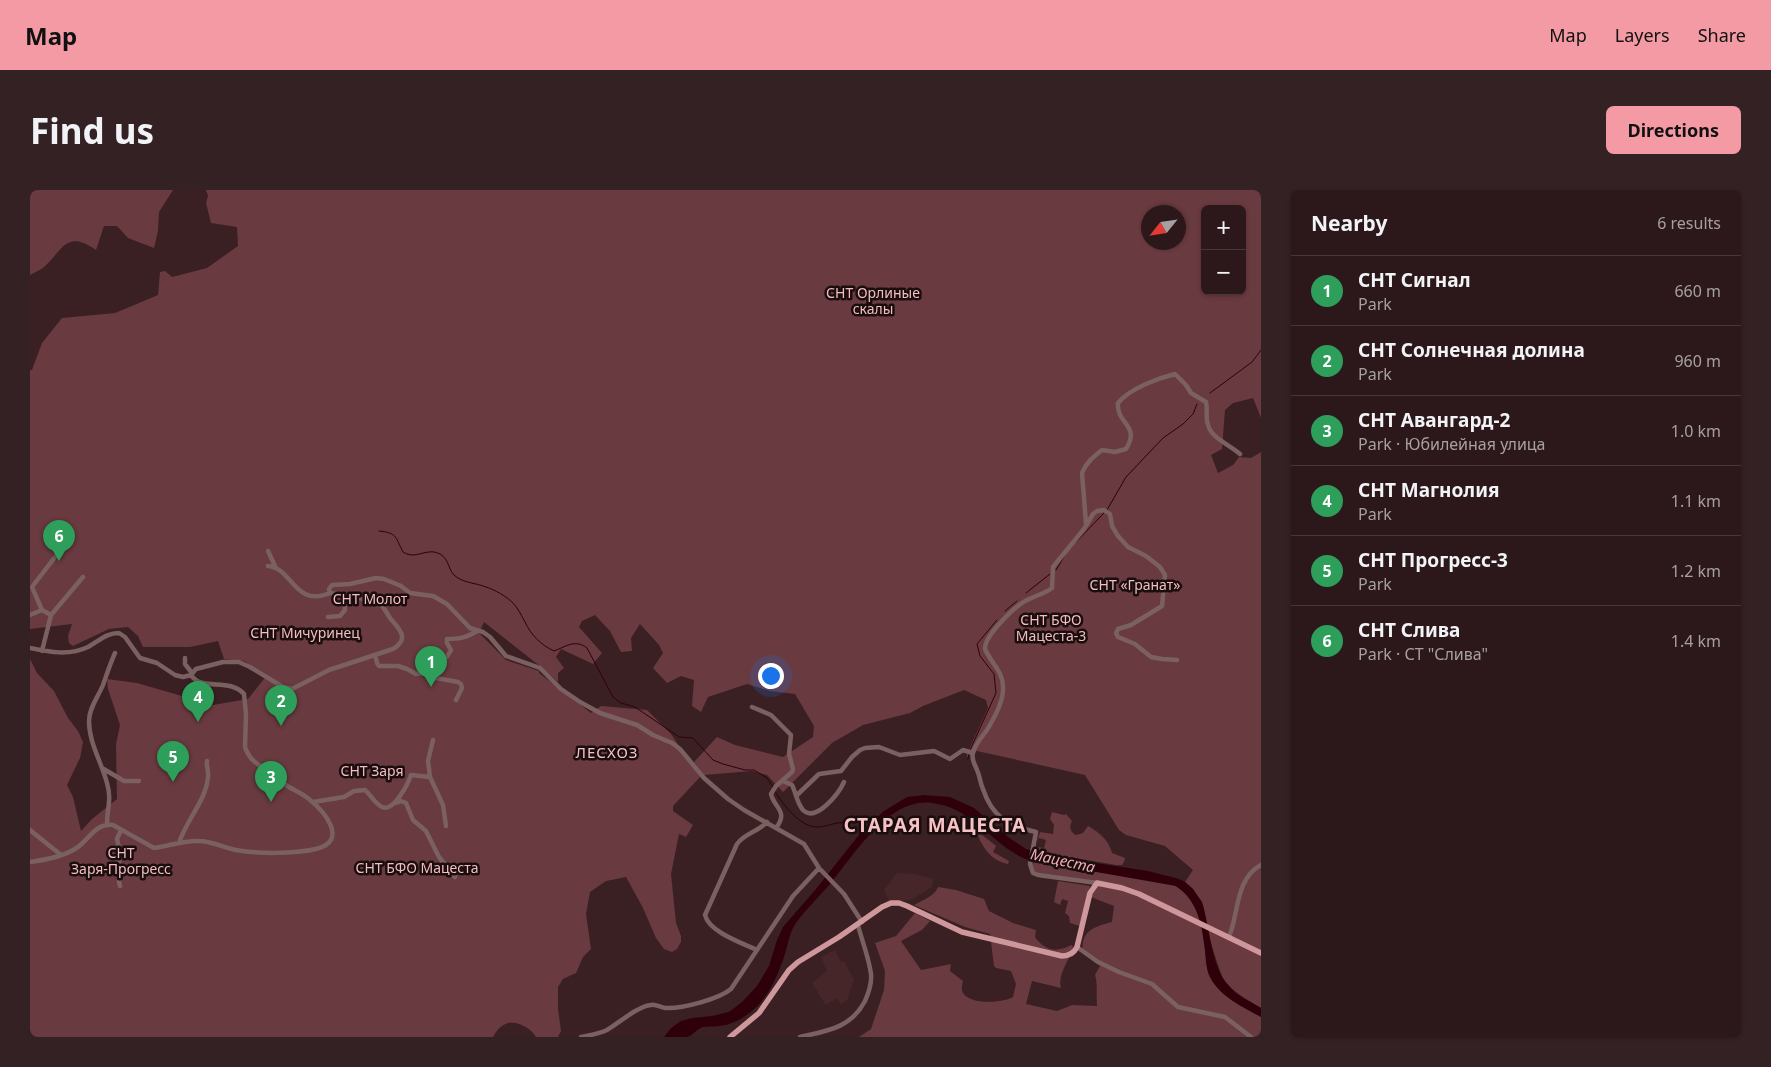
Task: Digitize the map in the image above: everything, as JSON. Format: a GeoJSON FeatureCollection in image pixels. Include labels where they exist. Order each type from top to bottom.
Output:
{"type":"FeatureCollection","features":[{"type":"Feature","properties":{"kind":"main road"},"geometry":{"type":"LineString","coordinates":[[730,1037],[759,1013],[794,965],[882,907],[892,903],[899,903],[958,930],[1062,956],[1072,954],[1078,947],[1090,893],[1097,883],[1140,894],[1261,953]]}},
{"type":"Feature","properties":{"kind":"street"},"geometry":{"type":"LineString","coordinates":[[1086,524],[1083,469],[1102,450],[1115,452],[1126,450],[1131,442],[1132,434],[1120,412],[1118,403],[1131,392],[1152,382],[1175,374],[1191,393],[1206,402],[1206,416],[1212,433],[1240,454]]}},
{"type":"Feature","properties":{"kind":"street"},"geometry":{"type":"LineString","coordinates":[[1097,883],[1033,873],[1030,863],[1036,832],[1012,826],[996,813],[983,791],[973,761],[973,753],[987,729],[1002,696],[1002,678],[985,649],[986,640],[1025,601],[1052,588],[1053,567],[1096,512],[1104,510],[1110,514],[1112,526],[1128,547],[1146,556],[1165,575],[1162,606],[1131,625],[1123,626],[1116,633],[1118,637],[1135,644],[1151,657],[1162,660],[1177,660]]}},
{"type":"Feature","properties":{"kind":"street"},"geometry":{"type":"LineString","coordinates":[[51,615],[42,610],[32,587],[64,544]]}},
{"type":"Feature","properties":{"kind":"street"},"geometry":{"type":"LineString","coordinates":[[30,648],[61,653],[88,647],[105,636],[119,633],[125,637],[140,658],[157,663],[175,675],[183,677],[191,674],[196,669],[223,662],[239,662],[283,688],[288,689],[295,688],[329,670],[396,647],[401,640],[400,629],[380,603],[330,593],[317,597],[306,594],[275,566],[268,551]]}},
{"type":"Feature","properties":{"kind":"street"},"geometry":{"type":"LineString","coordinates":[[268,566],[275,566]]}},
{"type":"Feature","properties":{"kind":"street"},"geometry":{"type":"LineString","coordinates":[[42,651],[51,615],[83,577]]}},
{"type":"Feature","properties":{"kind":"street"},"geometry":{"type":"LineString","coordinates":[[330,593],[329,589],[332,585],[350,584],[376,578],[401,586],[416,595],[433,596],[447,604],[470,628],[483,632],[490,637],[510,659],[540,668],[561,689],[600,713],[637,725],[653,735],[672,743],[680,749],[704,778],[717,790],[744,810],[804,844],[819,868],[839,887],[860,923],[871,977],[868,993],[861,1008],[850,1020],[840,1027],[800,1037]]}},
{"type":"Feature","properties":{"kind":"street"},"geometry":{"type":"LineString","coordinates":[[328,617],[340,616],[345,610],[344,601],[340,596]]}},
{"type":"Feature","properties":{"kind":"street"},"geometry":{"type":"LineString","coordinates":[[30,615],[42,610]]}},
{"type":"Feature","properties":{"kind":"street"},"geometry":{"type":"LineString","coordinates":[[447,657],[451,650],[447,639],[459,639],[477,631]]}},
{"type":"Feature","properties":{"kind":"street"},"geometry":{"type":"LineString","coordinates":[[107,824],[110,800],[102,768],[91,739],[89,719],[91,708],[104,683],[108,667],[115,653]]}},
{"type":"Feature","properties":{"kind":"street"},"geometry":{"type":"LineString","coordinates":[[375,655],[376,663],[379,666],[398,666],[416,674],[427,673],[436,678],[458,682],[462,688],[456,700]]}},
{"type":"Feature","properties":{"kind":"street"},"geometry":{"type":"LineString","coordinates":[[30,862],[61,855],[80,847],[97,828],[107,824],[154,848],[179,842],[200,841],[238,850],[298,852],[321,847],[331,842],[332,830],[326,817],[313,802],[254,762],[246,751],[246,704],[244,694],[228,684],[202,682],[194,679],[185,664],[185,658]]}},
{"type":"Feature","properties":{"kind":"street"},"geometry":{"type":"LineString","coordinates":[[752,707],[771,716],[791,736],[789,754],[793,769],[791,774],[776,786],[770,796],[779,807],[781,814],[781,820],[776,828]]}},
{"type":"Feature","properties":{"kind":"street"},"geometry":{"type":"LineString","coordinates":[[433,740],[428,762],[430,777],[443,805],[446,826]]}},
{"type":"Feature","properties":{"kind":"street"},"geometry":{"type":"LineString","coordinates":[[796,796],[817,775],[841,771],[852,756],[866,748],[879,747],[900,755],[934,752],[950,759],[963,750],[973,753]]}},
{"type":"Feature","properties":{"kind":"street"},"geometry":{"type":"LineString","coordinates":[[179,842],[181,834],[207,784],[207,761]]}},
{"type":"Feature","properties":{"kind":"street"},"geometry":{"type":"LineString","coordinates":[[102,768],[124,782],[139,781]]}},
{"type":"Feature","properties":{"kind":"street"},"geometry":{"type":"LineString","coordinates":[[313,802],[344,797],[354,791],[361,790],[368,792],[377,804],[388,808],[395,803],[405,790],[411,775],[430,777]]}},
{"type":"Feature","properties":{"kind":"street"},"geometry":{"type":"LineString","coordinates":[[783,781],[792,785],[803,810],[809,814],[815,814],[841,790],[844,782]]}},
{"type":"Feature","properties":{"kind":"street"},"geometry":{"type":"LineString","coordinates":[[395,803],[401,801],[406,803],[413,820],[426,831],[439,857],[455,877]]}},
{"type":"Feature","properties":{"kind":"street"},"geometry":{"type":"LineString","coordinates":[[758,950],[719,932],[709,924],[705,915],[737,844],[746,835],[767,822]]}},
{"type":"Feature","properties":{"kind":"street"},"geometry":{"type":"LineString","coordinates":[[30,830],[61,855]]}},
{"type":"Feature","properties":{"kind":"street"},"geometry":{"type":"LineString","coordinates":[[120,886],[117,839],[121,830]]}},
{"type":"Feature","properties":{"kind":"street"},"geometry":{"type":"LineString","coordinates":[[1229,937],[1243,884],[1261,865]]}},
{"type":"Feature","properties":{"kind":"street"},"geometry":{"type":"LineString","coordinates":[[581,1037],[600,1033],[652,1004],[665,1008],[680,1007],[726,993],[731,989],[758,950],[792,896],[819,868]]}},
{"type":"Feature","properties":{"kind":"street"},"geometry":{"type":"LineString","coordinates":[[1078,947],[1104,965],[1152,984],[1178,1007],[1225,1017],[1252,1037]]}},
{"type":"Feature","properties":{"kind":"shaded area"},"geometry":{"type":"Polygon","coordinates":[[[897,873],[915,874],[933,879],[932,887],[912,899],[890,903],[884,890],[897,873]]]}},
{"type":"Feature","properties":{"kind":"shaded area"},"geometry":{"type":"Polygon","coordinates":[[[835,950],[841,962],[844,961],[854,980],[847,1000],[841,1004],[837,998],[826,1005],[812,983],[827,971],[821,957],[835,950]]]}},
{"type":"Feature","properties":{"kind":"green space"},"geometry":{"type":"Polygon","coordinates":[[[30,190],[173,190],[159,212],[158,231],[154,248],[128,238],[117,226],[104,226],[96,250],[78,241],[71,242],[66,244],[43,268],[30,275],[30,190]]]}},
{"type":"Feature","properties":{"kind":"green space"},"geometry":{"type":"Polygon","coordinates":[[[206,190],[1261,190],[1261,418],[1253,398],[1233,403],[1225,410],[1222,449],[1211,455],[1218,473],[1233,465],[1239,457],[1251,458],[1261,452],[1261,1008],[1235,991],[1222,977],[1193,889],[1185,882],[1193,870],[1165,846],[1126,835],[1119,830],[1085,775],[977,751],[967,757],[988,708],[986,700],[964,690],[910,713],[863,725],[832,743],[783,792],[767,775],[752,771],[704,775],[694,762],[717,737],[735,745],[783,757],[813,737],[814,726],[795,694],[770,691],[747,684],[708,697],[701,712],[692,706],[694,680],[681,676],[667,683],[653,668],[663,653],[659,645],[640,624],[631,638],[632,651],[621,652],[610,631],[595,615],[582,621],[579,627],[602,653],[593,664],[561,649],[556,657],[564,668],[558,673],[558,682],[484,622],[479,633],[506,660],[539,671],[539,673],[591,713],[601,706],[647,710],[671,734],[700,777],[673,806],[673,811],[693,825],[686,837],[679,834],[671,874],[676,923],[681,936],[681,942],[677,949],[672,952],[664,949],[656,938],[643,908],[626,877],[606,881],[590,892],[586,914],[591,949],[583,957],[576,973],[563,979],[558,987],[561,1031],[558,1037],[536,1037],[524,1026],[508,1023],[497,1030],[493,1037],[30,1037],[30,659],[37,673],[54,691],[83,742],[80,758],[67,785],[73,797],[81,831],[92,819],[117,799],[116,744],[120,725],[108,689],[107,679],[137,683],[213,705],[248,699],[267,675],[244,661],[224,659],[218,641],[190,647],[143,647],[138,636],[128,627],[109,629],[73,646],[69,643],[68,636],[72,624],[30,629],[30,370],[32,370],[42,343],[62,318],[115,313],[158,295],[160,272],[165,271],[172,277],[207,268],[238,246],[237,227],[211,223],[206,203],[208,196],[206,190]]]}},
{"type":"Feature","properties":{"kind":"green space"},"geometry":{"type":"Polygon","coordinates":[[[1052,812],[1066,814],[1072,821],[1071,831],[1076,835],[1083,833],[1088,826],[1096,831],[1106,840],[1112,853],[1125,858],[1122,865],[1051,854],[1037,849],[1037,847],[1044,848],[1046,840],[1039,838],[1037,841],[1040,832],[1053,834],[1054,825],[1050,819],[1052,812]]]}},
{"type":"Feature","properties":{"kind":"green space"},"geometry":{"type":"Polygon","coordinates":[[[976,830],[996,846],[993,852],[1009,861],[1008,864],[997,860],[987,852],[976,830]]]}},
{"type":"Feature","properties":{"kind":"green space"},"geometry":{"type":"Polygon","coordinates":[[[1034,862],[1168,883],[1184,892],[1195,906],[1201,924],[1207,969],[1210,977],[1214,984],[1226,995],[1261,1017],[1261,1037],[859,1037],[871,1029],[884,990],[885,971],[875,943],[896,936],[915,913],[930,921],[922,930],[901,941],[921,970],[951,964],[950,971],[963,981],[963,993],[972,1000],[995,1002],[1013,997],[1016,984],[1011,971],[994,966],[990,934],[965,927],[914,905],[931,895],[938,887],[956,890],[984,899],[989,911],[1013,923],[1036,930],[1035,937],[1049,949],[1063,949],[1072,945],[1073,947],[1061,978],[1061,988],[1032,981],[1026,1004],[1057,1011],[1072,1005],[1097,1006],[1095,975],[1100,966],[1083,954],[1084,940],[1089,931],[1112,922],[1114,906],[1091,897],[1099,884],[1038,874],[1033,871],[1031,866],[1034,862]]]}},
{"type":"Feature","properties":{"kind":"green space"},"geometry":{"type":"Polygon","coordinates":[[[1058,881],[1090,886],[1080,926],[1070,923],[1069,916],[1065,913],[1068,901],[1062,899],[1060,905],[1054,902],[1058,881]]]}},
{"type":"Feature","properties":{"kind":"water","name":"Мацеста"},"geometry":{"type":"Polygon","coordinates":[[[924,795],[950,797],[974,808],[1008,837],[1026,849],[1077,860],[1148,871],[1185,882],[1193,889],[1202,902],[1215,958],[1223,978],[1236,993],[1261,1008],[1261,1017],[1232,1001],[1214,984],[1208,971],[1198,914],[1189,899],[1176,886],[1028,860],[1015,854],[960,812],[947,806],[932,803],[916,804],[901,809],[887,819],[861,844],[796,923],[771,988],[758,1006],[750,1013],[726,1025],[703,1027],[687,1037],[664,1037],[671,1028],[681,1021],[729,1012],[742,1002],[757,986],[769,966],[783,927],[862,831],[884,811],[907,797],[924,795]]]}},
{"type":"Feature","properties":{"kind":"waterway"},"geometry":{"type":"LineString","coordinates":[[1210,393],[1252,362],[1261,350]]}},
{"type":"Feature","properties":{"kind":"waterway"},"geometry":{"type":"LineString","coordinates":[[1107,510],[1126,477],[1163,438],[1183,424],[1193,414],[1197,404]]}},
{"type":"Feature","properties":{"kind":"waterway"},"geometry":{"type":"LineString","coordinates":[[1074,544],[1104,513]]}},
{"type":"Feature","properties":{"kind":"waterway"},"geometry":{"type":"LineString","coordinates":[[379,531],[393,535],[404,553],[413,555],[430,552],[440,554],[457,578],[489,588],[510,600],[533,635],[549,649],[554,651],[567,645],[583,645],[587,648],[613,697],[621,703],[635,707],[679,737],[693,738],[713,760],[745,770],[754,770],[767,778],[773,787]]}},
{"type":"Feature","properties":{"kind":"waterway"},"geometry":{"type":"LineString","coordinates":[[1056,570],[1065,555]]}},
{"type":"Feature","properties":{"kind":"waterway"},"geometry":{"type":"LineString","coordinates":[[1026,593],[1050,574]]}},
{"type":"Feature","properties":{"kind":"waterway"},"geometry":{"type":"LineString","coordinates":[[1005,611],[1017,601]]}},
{"type":"Feature","properties":{"kind":"waterway"},"geometry":{"type":"LineString","coordinates":[[970,750],[996,693],[994,674],[980,656],[977,644],[997,620]]}},
{"type":"Feature","properties":{"kind":"waterway"},"geometry":{"type":"LineString","coordinates":[[968,759],[969,754]]}},
{"type":"Feature","properties":{"kind":"waterway"},"geometry":{"type":"LineString","coordinates":[[775,791],[782,802],[805,824],[820,827],[837,823],[873,822]]}},
{"type":"Feature","properties":{"kind":"place","name":"СНТ Слива"},"geometry":{"type":"Point","coordinates":[59,561]}},
{"type":"Feature","properties":{"kind":"place","name":"СНТ Сигнал"},"geometry":{"type":"Point","coordinates":[431,687]}},
{"type":"Feature","properties":{"kind":"place","name":"СНТ Магнолия"},"geometry":{"type":"Point","coordinates":[198,722]}},
{"type":"Feature","properties":{"kind":"place","name":"СНТ Солнечная долина"},"geometry":{"type":"Point","coordinates":[281,726]}},
{"type":"Feature","properties":{"kind":"place","name":"СНТ Прогресс-3"},"geometry":{"type":"Point","coordinates":[173,782]}},
{"type":"Feature","properties":{"kind":"place","name":"СНТ Авангард-2"},"geometry":{"type":"Point","coordinates":[271,802]}},
{"type":"Feature","properties":{"kind":"district","name":"ЛЕСХОЗ"},"geometry":{"type":"Point","coordinates":[607,752]}},
{"type":"Feature","properties":{"kind":"district","name":"СТАРАЯ МАЦЕСТА"},"geometry":{"type":"Point","coordinates":[935,825]}},
{"type":"Feature","properties":{"kind":"park label","name":"СНТ Орлиные скалы"},"geometry":{"type":"Point","coordinates":[873,300]}},
{"type":"Feature","properties":{"kind":"park label","name":"СНТ «Гранат»"},"geometry":{"type":"Point","coordinates":[1135,584]}},
{"type":"Feature","properties":{"kind":"park label","name":"СНТ Молот"},"geometry":{"type":"Point","coordinates":[370,598]}},
{"type":"Feature","properties":{"kind":"park label","name":"СНТ БФО Мацеста-3"},"geometry":{"type":"Point","coordinates":[1051,628]}},
{"type":"Feature","properties":{"kind":"park label","name":"СНТ Мичуринец"},"geometry":{"type":"Point","coordinates":[305,632]}},
{"type":"Feature","properties":{"kind":"park label","name":"СНТ Заря"},"geometry":{"type":"Point","coordinates":[372,770]}},
{"type":"Feature","properties":{"kind":"park label","name":"СНТ Заря-Прогресс"},"geometry":{"type":"Point","coordinates":[121,860]}},
{"type":"Feature","properties":{"kind":"park label","name":"СНТ БФО Мацеста"},"geometry":{"type":"Point","coordinates":[417,867]}}]}
